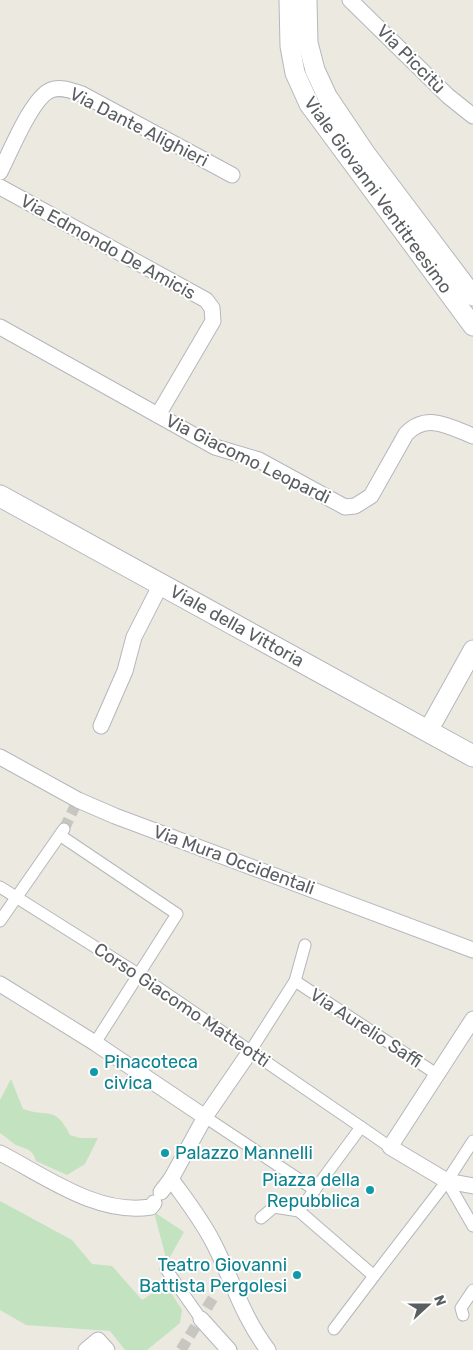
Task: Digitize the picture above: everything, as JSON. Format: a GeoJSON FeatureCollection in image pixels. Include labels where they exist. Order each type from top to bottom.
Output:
{"type":"FeatureCollection","features":[{"type":"Feature","properties":{"kind":"main road","name":"Viale della Vittoria"},"geometry":{"type":"LineString","coordinates":[[0,496],[473,756]]}},
{"type":"Feature","properties":{"kind":"street","name":"Viale Giovanni Ventitreesimo"},"geometry":{"type":"LineString","coordinates":[[289,0],[290,46],[295,73],[309,104],[473,326]]}},
{"type":"Feature","properties":{"kind":"street","name":"Viale Giovanni Ventitreesimo"},"geometry":{"type":"LineString","coordinates":[[307,0],[308,43],[315,70],[327,96],[366,154],[473,296]]}},
{"type":"Feature","properties":{"kind":"street","name":"Via Piccitù"},"geometry":{"type":"LineString","coordinates":[[350,0],[448,96],[473,116]]}},
{"type":"Feature","properties":{"kind":"street","name":"Via Dante Alighieri"},"geometry":{"type":"LineString","coordinates":[[0,172],[38,100],[51,90],[63,88],[82,94],[232,175]]}},
{"type":"Feature","properties":{"kind":"street","name":"Via Edmondo De Amicis"},"geometry":{"type":"LineString","coordinates":[[0,188],[206,300],[212,308],[213,321],[158,415]]}},
{"type":"Feature","properties":{"kind":"street","name":"Via Giacomo Leopardi"},"geometry":{"type":"LineString","coordinates":[[0,326],[215,447],[259,460],[346,507],[355,506],[370,496],[406,434],[413,427],[424,422],[436,422],[473,436]]}},
{"type":"Feature","properties":{"kind":"street"},"geometry":{"type":"LineString","coordinates":[[101,726],[125,671],[134,637],[162,584]]}},
{"type":"Feature","properties":{"kind":"street"},"geometry":{"type":"LineString","coordinates":[[428,731],[473,650]]}},
{"type":"Feature","properties":{"kind":"street","name":"Via Mura Occidentali"},"geometry":{"type":"LineString","coordinates":[[0,757],[78,800],[115,816],[473,950]]}},
{"type":"Feature","properties":{"kind":"street"},"geometry":{"type":"LineString","coordinates":[[0,920],[62,832],[177,914],[95,1043]]}},
{"type":"Feature","properties":{"kind":"street","name":"Corso Giacomo Matteotti"},"geometry":{"type":"LineString","coordinates":[[0,887],[138,974],[361,1127]]}},
{"type":"Feature","properties":{"kind":"street","name":"Via Aurelio Saffi"},"geometry":{"type":"LineString","coordinates":[[251,1050],[295,981],[305,946]]}},
{"type":"Feature","properties":{"kind":"street","name":"Via Aurelio Saffi"},"geometry":{"type":"LineString","coordinates":[[295,981],[438,1075]]}},
{"type":"Feature","properties":{"kind":"street"},"geometry":{"type":"LineString","coordinates":[[0,984],[95,1043],[315,1190]]}},
{"type":"Feature","properties":{"kind":"street"},"geometry":{"type":"LineString","coordinates":[[390,1147],[473,1019]]}},
{"type":"Feature","properties":{"kind":"street"},"geometry":{"type":"LineString","coordinates":[[0,1153],[89,1200],[137,1209],[155,1201],[171,1179],[205,1117],[251,1050]]}},
{"type":"Feature","properties":{"kind":"street"},"geometry":{"type":"LineString","coordinates":[[299,1211],[361,1127],[390,1147],[447,1181],[473,1186]]}},
{"type":"Feature","properties":{"kind":"street"},"geometry":{"type":"LineString","coordinates":[[334,1329],[447,1181],[473,1141]]}},
{"type":"Feature","properties":{"kind":"street"},"geometry":{"type":"LineString","coordinates":[[171,1179],[201,1220],[215,1245],[243,1312],[268,1350]]}},
{"type":"Feature","properties":{"kind":"street"},"geometry":{"type":"LineString","coordinates":[[447,1181],[473,1226]]}},
{"type":"Feature","properties":{"kind":"street"},"geometry":{"type":"LineString","coordinates":[[261,1218],[274,1207],[299,1211],[374,1276]]}},
{"type":"Feature","properties":{"kind":"street"},"geometry":{"type":"LineString","coordinates":[[166,1269],[201,1319],[230,1350]]}},
{"type":"Feature","properties":{"kind":"street"},"geometry":{"type":"LineString","coordinates":[[463,1315],[461,1308],[473,1290]]}},
{"type":"Feature","properties":{"kind":"street"},"geometry":{"type":"LineString","coordinates":[[86,1350],[98,1340],[106,1350]]}},
{"type":"Feature","properties":{"kind":"green space"},"geometry":{"type":"Polygon","coordinates":[[[11,1079],[23,1109],[55,1116],[65,1126],[70,1135],[80,1138],[98,1138],[85,1164],[67,1175],[36,1161],[31,1152],[16,1145],[0,1133],[0,1100],[11,1079]]]}},
{"type":"Feature","properties":{"kind":"green space"},"geometry":{"type":"Polygon","coordinates":[[[0,1201],[72,1240],[92,1264],[112,1266],[142,1300],[166,1285],[182,1310],[180,1323],[147,1350],[125,1350],[110,1331],[26,1325],[0,1310],[0,1201]]]}},
{"type":"Feature","properties":{"kind":"green space"},"geometry":{"type":"Polygon","coordinates":[[[154,1212],[184,1232],[167,1262],[154,1212]]]}},
{"type":"Feature","properties":{"kind":"tunnel"},"geometry":{"type":"LineString","coordinates":[[64,829],[78,800]]}},
{"type":"Feature","properties":{"kind":"tunnel"},"geometry":{"type":"LineString","coordinates":[[181,1350],[213,1298]]}},
{"type":"Feature","properties":{"kind":"place","name":"Pinacoteca civica"},"geometry":{"type":"Point","coordinates":[94,1072]}},
{"type":"Feature","properties":{"kind":"place","name":"Palazzo Mannelli"},"geometry":{"type":"Point","coordinates":[165,1153]}},
{"type":"Feature","properties":{"kind":"place","name":"Piazza della Repubblica"},"geometry":{"type":"Point","coordinates":[370,1190]}},
{"type":"Feature","properties":{"kind":"place","name":"Teatro Giovanni Battista Pergolesi"},"geometry":{"type":"Point","coordinates":[297,1275]}}]}
